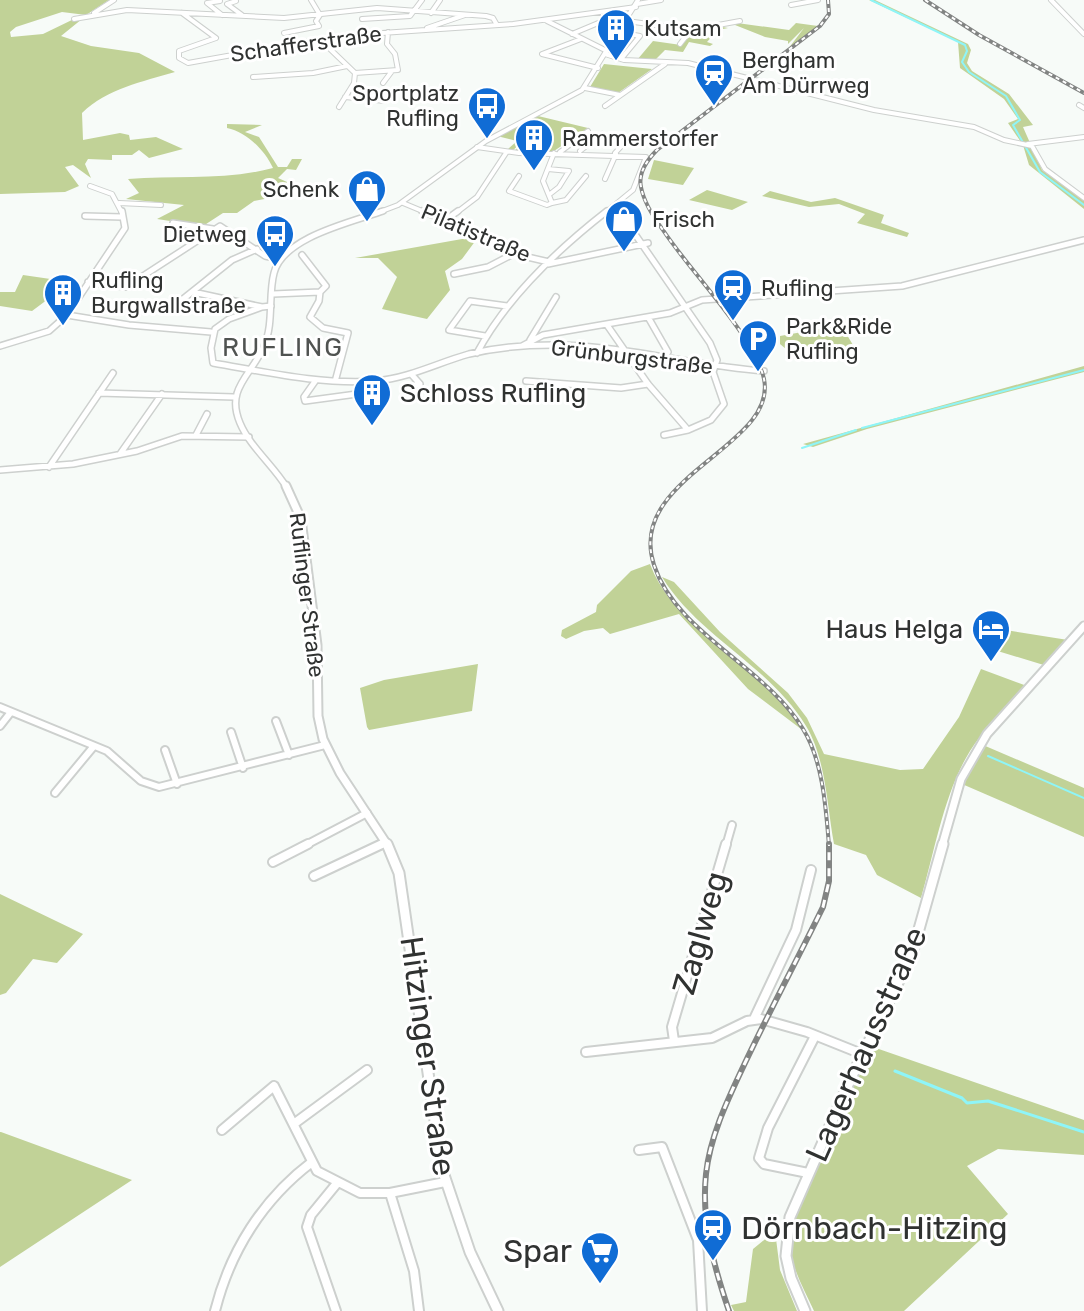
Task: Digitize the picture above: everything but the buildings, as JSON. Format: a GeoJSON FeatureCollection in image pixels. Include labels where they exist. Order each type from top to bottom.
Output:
{"type":"FeatureCollection","features":[{"type":"Feature","properties":{"kind":"street"},"geometry":{"type":"LineString","coordinates":[[89,16],[114,0]]}},
{"type":"Feature","properties":{"kind":"street"},"geometry":{"type":"LineString","coordinates":[[311,0],[320,15]]}},
{"type":"Feature","properties":{"kind":"street"},"geometry":{"type":"LineString","coordinates":[[369,0],[373,8]]}},
{"type":"Feature","properties":{"kind":"street"},"geometry":{"type":"LineString","coordinates":[[362,19],[408,16],[416,11],[422,0]]}},
{"type":"Feature","properties":{"kind":"street"},"geometry":{"type":"LineString","coordinates":[[431,13],[440,0]]}},
{"type":"Feature","properties":{"kind":"street"},"geometry":{"type":"LineString","coordinates":[[572,34],[603,21],[608,0]]}},
{"type":"Feature","properties":{"kind":"street","name":"Schafferstraße"},"geometry":{"type":"LineString","coordinates":[[182,13],[216,38],[178,51],[179,58],[188,63],[325,38],[547,21],[661,0]]}},
{"type":"Feature","properties":{"kind":"street"},"geometry":{"type":"LineString","coordinates":[[791,5],[818,0],[827,4]]}},
{"type":"Feature","properties":{"kind":"street"},"geometry":{"type":"LineString","coordinates":[[1051,0],[1084,34]]}},
{"type":"Feature","properties":{"kind":"street"},"geometry":{"type":"LineString","coordinates":[[220,1],[207,3],[222,15]]}},
{"type":"Feature","properties":{"kind":"street"},"geometry":{"type":"LineString","coordinates":[[236,1],[227,4],[242,15]]}},
{"type":"Feature","properties":{"kind":"street"},"geometry":{"type":"LineString","coordinates":[[99,393],[234,397],[265,345],[274,270],[279,259],[307,238],[403,203],[477,147],[585,88],[637,4]]}},
{"type":"Feature","properties":{"kind":"street"},"geometry":{"type":"LineString","coordinates":[[74,19],[138,9],[289,18],[373,8],[491,17],[497,25]]}},
{"type":"Feature","properties":{"kind":"street","name":"Schafferstraße"},"geometry":{"type":"LineString","coordinates":[[425,30],[466,14]]}},
{"type":"Feature","properties":{"kind":"street"},"geometry":{"type":"LineString","coordinates":[[284,33],[319,26],[316,21],[320,15]]}},
{"type":"Feature","properties":{"kind":"street"},"geometry":{"type":"LineString","coordinates":[[547,21],[621,59],[703,66],[809,90],[874,110],[974,127],[1004,140],[1026,144],[1084,137]]}},
{"type":"Feature","properties":{"kind":"street"},"geometry":{"type":"LineString","coordinates":[[627,21],[691,30],[740,21]]}},
{"type":"Feature","properties":{"kind":"street"},"geometry":{"type":"LineString","coordinates":[[680,44],[691,30]]}},
{"type":"Feature","properties":{"kind":"street"},"geometry":{"type":"LineString","coordinates":[[325,38],[330,49],[355,73],[398,70],[395,54],[387,44],[388,32]]}},
{"type":"Feature","properties":{"kind":"street"},"geometry":{"type":"LineString","coordinates":[[618,32],[640,36],[621,59]]}},
{"type":"Feature","properties":{"kind":"street"},"geometry":{"type":"LineString","coordinates":[[581,39],[542,54],[598,68]]}},
{"type":"Feature","properties":{"kind":"street"},"geometry":{"type":"LineString","coordinates":[[605,106],[665,64]]}},
{"type":"Feature","properties":{"kind":"street"},"geometry":{"type":"LineString","coordinates":[[253,77],[313,73],[347,66]]}},
{"type":"Feature","properties":{"kind":"street"},"geometry":{"type":"LineString","coordinates":[[383,83],[392,71]]}},
{"type":"Feature","properties":{"kind":"street"},"geometry":{"type":"LineString","coordinates":[[339,107],[355,73]]}},
{"type":"Feature","properties":{"kind":"street"},"geometry":{"type":"LineString","coordinates":[[585,88],[620,95]]}},
{"type":"Feature","properties":{"kind":"street"},"geometry":{"type":"LineString","coordinates":[[345,97],[385,101]]}},
{"type":"Feature","properties":{"kind":"street"},"geometry":{"type":"LineString","coordinates":[[550,204],[550,194],[543,184],[548,169],[557,152],[588,131]]}},
{"type":"Feature","properties":{"kind":"street"},"geometry":{"type":"LineString","coordinates":[[580,152],[602,134]]}},
{"type":"Feature","properties":{"kind":"street"},"geometry":{"type":"LineString","coordinates":[[605,179],[616,154],[629,138]]}},
{"type":"Feature","properties":{"kind":"street"},"geometry":{"type":"LineString","coordinates":[[1026,144],[1045,169],[1084,198]]}},
{"type":"Feature","properties":{"kind":"street"},"geometry":{"type":"LineString","coordinates":[[477,147],[506,153],[580,152],[646,157],[633,190],[579,232],[548,263],[507,306],[485,336],[477,353]]}},
{"type":"Feature","properties":{"kind":"street"},"geometry":{"type":"LineString","coordinates":[[447,219],[477,197],[506,153]]}},
{"type":"Feature","properties":{"kind":"street"},"geometry":{"type":"LineString","coordinates":[[548,169],[569,171],[559,187],[550,194]]}},
{"type":"Feature","properties":{"kind":"street"},"geometry":{"type":"LineString","coordinates":[[519,176],[509,191],[550,204],[566,200],[586,176]]}},
{"type":"Feature","properties":{"kind":"street"},"geometry":{"type":"LineString","coordinates":[[0,346],[53,328],[67,315],[124,232],[119,203],[109,191],[90,186]]}},
{"type":"Feature","properties":{"kind":"street"},"geometry":{"type":"LineString","coordinates":[[119,203],[161,205]]}},
{"type":"Feature","properties":{"kind":"street","name":"Pilatistraße"},"geometry":{"type":"LineString","coordinates":[[403,203],[497,241],[515,253],[548,263]]}},
{"type":"Feature","properties":{"kind":"street"},"geometry":{"type":"LineString","coordinates":[[612,207],[618,209],[715,352],[714,377],[724,397],[722,408],[711,420],[688,430],[664,435]]}},
{"type":"Feature","properties":{"kind":"street"},"geometry":{"type":"LineString","coordinates":[[85,216],[122,217]]}},
{"type":"Feature","properties":{"kind":"street"},"geometry":{"type":"LineString","coordinates":[[173,223],[214,229],[224,227],[265,256],[279,259]]}},
{"type":"Feature","properties":{"kind":"street"},"geometry":{"type":"LineString","coordinates":[[88,282],[126,287],[214,229]]}},
{"type":"Feature","properties":{"kind":"street"},"geometry":{"type":"LineString","coordinates":[[521,347],[549,333],[648,317],[716,299],[902,286],[1084,240]]}},
{"type":"Feature","properties":{"kind":"street"},"geometry":{"type":"LineString","coordinates":[[548,263],[648,243]]}},
{"type":"Feature","properties":{"kind":"street"},"geometry":{"type":"LineString","coordinates":[[178,303],[232,260],[257,249]]}},
{"type":"Feature","properties":{"kind":"street"},"geometry":{"type":"LineString","coordinates":[[454,274],[488,267],[515,253]]}},
{"type":"Feature","properties":{"kind":"street"},"geometry":{"type":"LineString","coordinates":[[302,255],[326,286],[320,292],[319,301],[310,317],[323,328],[348,333],[336,378]]}},
{"type":"Feature","properties":{"kind":"street"},"geometry":{"type":"LineString","coordinates":[[193,292],[262,307]]}},
{"type":"Feature","properties":{"kind":"street"},"geometry":{"type":"LineString","coordinates":[[273,294],[320,292]]}},
{"type":"Feature","properties":{"kind":"street"},"geometry":{"type":"LineString","coordinates":[[530,340],[556,297]]}},
{"type":"Feature","properties":{"kind":"street"},"geometry":{"type":"LineString","coordinates":[[485,336],[449,330],[470,301],[507,306]]}},
{"type":"Feature","properties":{"kind":"street"},"geometry":{"type":"LineString","coordinates":[[67,315],[147,327],[211,332],[218,323],[271,306]]}},
{"type":"Feature","properties":{"kind":"street"},"geometry":{"type":"LineString","coordinates":[[648,317],[667,345],[665,357]]}},
{"type":"Feature","properties":{"kind":"street"},"geometry":{"type":"LineString","coordinates":[[607,325],[648,384],[688,430]]}},
{"type":"Feature","properties":{"kind":"street","name":"Grünburgstraße"},"geometry":{"type":"LineString","coordinates":[[211,332],[213,363],[316,380],[375,381],[412,375],[477,353],[560,345],[665,357],[713,367],[764,371]]}},
{"type":"Feature","properties":{"kind":"street"},"geometry":{"type":"LineString","coordinates":[[49,467],[113,373]]}},
{"type":"Feature","properties":{"kind":"street"},"geometry":{"type":"LineString","coordinates":[[406,387],[420,384],[412,375]]}},
{"type":"Feature","properties":{"kind":"street"},"geometry":{"type":"LineString","coordinates":[[316,380],[304,397],[305,401],[379,391]]}},
{"type":"Feature","properties":{"kind":"street"},"geometry":{"type":"LineString","coordinates":[[526,381],[621,388],[648,384]]}},
{"type":"Feature","properties":{"kind":"street"},"geometry":{"type":"LineString","coordinates":[[120,454],[162,394]]}},
{"type":"Feature","properties":{"kind":"street","name":"Ruflinger Straße"},"geometry":{"type":"LineString","coordinates":[[234,397],[237,419],[286,485],[301,519],[319,666],[318,716],[325,745]]}},
{"type":"Feature","properties":{"kind":"street"},"geometry":{"type":"LineString","coordinates":[[196,435],[207,414]]}},
{"type":"Feature","properties":{"kind":"street"},"geometry":{"type":"LineString","coordinates":[[0,470],[49,467],[120,454],[175,437],[249,437]]}},
{"type":"Feature","properties":{"kind":"street","name":"Lagerhausstraße"},"geometry":{"type":"LineString","coordinates":[[805,1311],[791,1278],[785,1239],[790,1217],[862,1054],[912,954],[966,766],[987,734],[1061,656],[1084,626]]}},
{"type":"Feature","properties":{"kind":"street"},"geometry":{"type":"LineString","coordinates":[[0,707],[114,755],[146,784],[159,787],[325,745]]}},
{"type":"Feature","properties":{"kind":"street"},"geometry":{"type":"LineString","coordinates":[[0,726],[11,712]]}},
{"type":"Feature","properties":{"kind":"street"},"geometry":{"type":"LineString","coordinates":[[276,721],[289,755]]}},
{"type":"Feature","properties":{"kind":"street"},"geometry":{"type":"LineString","coordinates":[[231,732],[243,768]]}},
{"type":"Feature","properties":{"kind":"street","name":"Hitzinger Straße"},"geometry":{"type":"LineString","coordinates":[[325,745],[386,842],[403,889],[430,1103],[445,1182],[470,1252],[498,1311]]}},
{"type":"Feature","properties":{"kind":"street"},"geometry":{"type":"LineString","coordinates":[[55,793],[94,746]]}},
{"type":"Feature","properties":{"kind":"street"},"geometry":{"type":"LineString","coordinates":[[165,750],[177,784]]}},
{"type":"Feature","properties":{"kind":"street"},"geometry":{"type":"LineString","coordinates":[[273,862],[367,813]]}},
{"type":"Feature","properties":{"kind":"street","name":"Zaglweg"},"geometry":{"type":"LineString","coordinates":[[674,1041],[672,1027],[732,825]]}},
{"type":"Feature","properties":{"kind":"street"},"geometry":{"type":"LineString","coordinates":[[314,876],[386,842]]}},
{"type":"Feature","properties":{"kind":"street"},"geometry":{"type":"LineString","coordinates":[[754,1019],[796,930],[811,870]]}},
{"type":"Feature","properties":{"kind":"street"},"geometry":{"type":"LineString","coordinates":[[586,1052],[722,1035],[754,1019],[771,1021],[862,1054]]}},
{"type":"Feature","properties":{"kind":"street"},"geometry":{"type":"LineString","coordinates":[[808,1173],[764,1164],[759,1158],[768,1128],[815,1036]]}},
{"type":"Feature","properties":{"kind":"street"},"geometry":{"type":"LineString","coordinates":[[295,1123],[367,1070]]}},
{"type":"Feature","properties":{"kind":"street"},"geometry":{"type":"LineString","coordinates":[[222,1130],[274,1086],[317,1171],[360,1193],[390,1193],[445,1182]]}},
{"type":"Feature","properties":{"kind":"street"},"geometry":{"type":"LineString","coordinates":[[639,1150],[662,1147],[670,1163],[698,1240],[702,1311]]}},
{"type":"Feature","properties":{"kind":"street"},"geometry":{"type":"LineString","coordinates":[[215,1311],[220,1289],[246,1235],[296,1174],[312,1162]]}},
{"type":"Feature","properties":{"kind":"street"},"geometry":{"type":"LineString","coordinates":[[336,1311],[307,1227],[311,1215],[338,1182]]}},
{"type":"Feature","properties":{"kind":"street"},"geometry":{"type":"LineString","coordinates":[[390,1193],[414,1271],[419,1311]]}},
{"type":"Feature","properties":{"kind":"green space"},"geometry":{"type":"Polygon","coordinates":[[[0,0],[109,0],[86,15],[62,12],[16,27],[10,32],[11,37],[43,34],[76,18],[82,19],[61,36],[91,46],[139,53],[175,72],[126,87],[92,104],[82,113],[83,140],[120,133],[129,135],[130,140],[156,137],[183,149],[149,158],[139,150],[132,155],[112,155],[112,160],[88,159],[85,164],[91,178],[73,165],[65,167],[79,186],[65,192],[0,194],[0,0]]]}},
{"type":"Feature","properties":{"kind":"green space"},"geometry":{"type":"Polygon","coordinates":[[[869,0],[875,0],[968,44],[971,50],[967,63],[972,71],[1009,94],[1033,125],[1023,127],[1042,170],[1084,200],[1084,209],[1029,165],[1023,145],[1008,123],[1018,119],[1004,99],[960,68],[958,42],[869,0]]]}},
{"type":"Feature","properties":{"kind":"green space"},"geometry":{"type":"Polygon","coordinates":[[[796,23],[818,26],[788,49],[804,28],[788,44],[788,41],[765,37],[735,25],[789,30],[796,23]]]}},
{"type":"Feature","properties":{"kind":"green space"},"geometry":{"type":"Polygon","coordinates":[[[717,26],[728,28],[718,30],[707,42],[713,44],[710,46],[689,42],[683,52],[665,50],[655,60],[637,60],[653,41],[681,45],[693,31],[717,26]]]}},
{"type":"Feature","properties":{"kind":"green space"},"geometry":{"type":"Polygon","coordinates":[[[604,64],[652,69],[618,93],[590,87],[604,64]]]}},
{"type":"Feature","properties":{"kind":"green space"},"geometry":{"type":"Polygon","coordinates":[[[538,116],[588,128],[554,151],[514,152],[522,142],[512,151],[507,150],[517,141],[497,136],[538,116]]]}},
{"type":"Feature","properties":{"kind":"green space"},"geometry":{"type":"Polygon","coordinates":[[[227,124],[262,125],[245,132],[259,137],[278,167],[287,167],[292,159],[302,159],[296,170],[287,169],[278,178],[287,182],[280,196],[254,201],[237,213],[223,213],[203,226],[157,219],[184,205],[126,199],[139,193],[128,179],[219,176],[273,168],[254,142],[227,128],[227,124]]]}},
{"type":"Feature","properties":{"kind":"green space"},"geometry":{"type":"Polygon","coordinates":[[[654,160],[694,168],[683,185],[648,179],[654,160]]]}},
{"type":"Feature","properties":{"kind":"green space"},"geometry":{"type":"Polygon","coordinates":[[[707,190],[748,202],[732,210],[689,200],[707,190]]]}},
{"type":"Feature","properties":{"kind":"green space"},"geometry":{"type":"Polygon","coordinates":[[[770,191],[811,202],[835,198],[884,215],[881,223],[909,233],[907,237],[857,223],[865,214],[839,204],[809,207],[762,196],[770,191]]]}},
{"type":"Feature","properties":{"kind":"green space"},"geometry":{"type":"Polygon","coordinates":[[[479,236],[462,259],[445,271],[450,290],[427,319],[382,309],[397,277],[378,258],[355,258],[479,236]]]}},
{"type":"Feature","properties":{"kind":"green space"},"geometry":{"type":"Polygon","coordinates":[[[23,275],[71,282],[32,311],[0,306],[0,292],[15,292],[23,275]]]}},
{"type":"Feature","properties":{"kind":"green space"},"geometry":{"type":"Polygon","coordinates":[[[841,325],[853,345],[828,353],[792,354],[780,344],[780,336],[841,325]]]}},
{"type":"Feature","properties":{"kind":"green space"},"geometry":{"type":"Polygon","coordinates":[[[1084,366],[1084,372],[867,429],[813,447],[803,444],[1084,366]]]}},
{"type":"Feature","properties":{"kind":"green space"},"geometry":{"type":"Polygon","coordinates":[[[650,564],[663,589],[680,611],[765,686],[785,706],[801,729],[748,689],[679,614],[610,634],[603,628],[584,631],[566,639],[561,636],[562,630],[596,612],[597,605],[631,571],[650,564]]]}},
{"type":"Feature","properties":{"kind":"green space"},"geometry":{"type":"Polygon","coordinates":[[[662,577],[674,582],[720,632],[788,693],[807,718],[824,754],[900,770],[923,769],[959,717],[981,669],[1027,686],[982,734],[961,767],[947,803],[921,898],[877,875],[866,855],[834,844],[822,768],[806,726],[773,686],[695,617],[662,577]]]}},
{"type":"Feature","properties":{"kind":"green space"},"geometry":{"type":"Polygon","coordinates":[[[993,628],[1068,640],[1047,666],[978,645],[980,629],[993,628]]]}},
{"type":"Feature","properties":{"kind":"green space"},"geometry":{"type":"Polygon","coordinates":[[[478,664],[472,711],[369,730],[367,727],[360,688],[384,680],[478,664]]]}},
{"type":"Feature","properties":{"kind":"green space"},"geometry":{"type":"Polygon","coordinates":[[[983,745],[1084,788],[1084,837],[962,784],[983,745]]]}},
{"type":"Feature","properties":{"kind":"green space"},"geometry":{"type":"Polygon","coordinates":[[[0,894],[83,934],[57,963],[33,959],[6,993],[0,995],[0,894]]]}},
{"type":"Feature","properties":{"kind":"green space"},"geometry":{"type":"Polygon","coordinates":[[[873,1047],[1084,1120],[1084,1155],[998,1149],[967,1166],[1008,1214],[904,1311],[814,1311],[797,1275],[791,1253],[792,1233],[809,1180],[873,1047]]]}},
{"type":"Feature","properties":{"kind":"green space"},"geometry":{"type":"Polygon","coordinates":[[[1,1132],[132,1180],[0,1267],[1,1132]]]}},
{"type":"Feature","properties":{"kind":"green space"},"geometry":{"type":"Polygon","coordinates":[[[775,1231],[780,1270],[797,1311],[734,1311],[731,1305],[746,1302],[753,1249],[775,1231]]]}},
{"type":"Feature","properties":{"kind":"waterway"},"geometry":{"type":"LineString","coordinates":[[871,0],[965,45],[967,51],[962,62],[969,72],[1006,96],[1020,120],[1013,125],[1040,172],[1084,205]]}},
{"type":"Feature","properties":{"kind":"waterway"},"geometry":{"type":"LineString","coordinates":[[862,428],[1084,370]]}},
{"type":"Feature","properties":{"kind":"waterway"},"geometry":{"type":"LineString","coordinates":[[802,448],[856,430]]}},
{"type":"Feature","properties":{"kind":"waterway"},"geometry":{"type":"LineString","coordinates":[[988,756],[1084,798]]}},
{"type":"Feature","properties":{"kind":"waterway"},"geometry":{"type":"LineString","coordinates":[[895,1071],[962,1098],[967,1103],[988,1101],[1084,1132]]}},
{"type":"Feature","properties":{"kind":"railway"},"geometry":{"type":"LineString","coordinates":[[828,0],[829,14],[820,26],[657,150],[644,167],[640,182],[644,199],[653,215],[735,324],[758,362],[764,379],[762,403],[749,424],[680,485],[661,508],[651,535],[654,565],[665,589],[681,611],[767,687],[803,729],[819,770],[829,846]]}},
{"type":"Feature","properties":{"kind":"railway"},"geometry":{"type":"LineString","coordinates":[[925,0],[979,35],[1084,93]]}},
{"type":"Feature","properties":{"kind":"railway"},"geometry":{"type":"LineString","coordinates":[[729,1311],[707,1226],[705,1192],[708,1160],[732,1091],[823,907],[829,881],[829,846]]}},
{"type":"Feature","properties":{"kind":"place","name":"Kutsam"},"geometry":{"type":"Point","coordinates":[616,62]}},
{"type":"Feature","properties":{"kind":"place","name":"Bergham Am Dürrweg"},"geometry":{"type":"Point","coordinates":[714,107]}},
{"type":"Feature","properties":{"kind":"place","name":"Sportplatz Rufling"},"geometry":{"type":"Point","coordinates":[487,140]}},
{"type":"Feature","properties":{"kind":"place","name":"Rammerstorfer"},"geometry":{"type":"Point","coordinates":[534,172]}},
{"type":"Feature","properties":{"kind":"place","name":"Schenk"},"geometry":{"type":"Point","coordinates":[367,223]}},
{"type":"Feature","properties":{"kind":"place","name":"Frisch"},"geometry":{"type":"Point","coordinates":[624,253]}},
{"type":"Feature","properties":{"kind":"place","name":"Dietweg"},"geometry":{"type":"Point","coordinates":[275,268]}},
{"type":"Feature","properties":{"kind":"place","name":"Rufling"},"geometry":{"type":"Point","coordinates":[733,322]}},
{"type":"Feature","properties":{"kind":"place","name":"Rufling Burgwallstraße"},"geometry":{"type":"Point","coordinates":[63,327]}},
{"type":"Feature","properties":{"kind":"place","name":"Park&Ride Rufling"},"geometry":{"type":"Point","coordinates":[758,373]}},
{"type":"Feature","properties":{"kind":"place","name":"Schloss Rufling"},"geometry":{"type":"Point","coordinates":[372,427]}},
{"type":"Feature","properties":{"kind":"place","name":"Haus Helga"},"geometry":{"type":"Point","coordinates":[991,663]}},
{"type":"Feature","properties":{"kind":"place","name":"Dörnbach-Hitzing"},"geometry":{"type":"Point","coordinates":[713,1262]}},
{"type":"Feature","properties":{"kind":"place","name":"Spar"},"geometry":{"type":"Point","coordinates":[600,1285]}},
{"type":"Feature","properties":{"kind":"district","name":"RUFLING"},"geometry":{"type":"Point","coordinates":[283,347]}}]}
